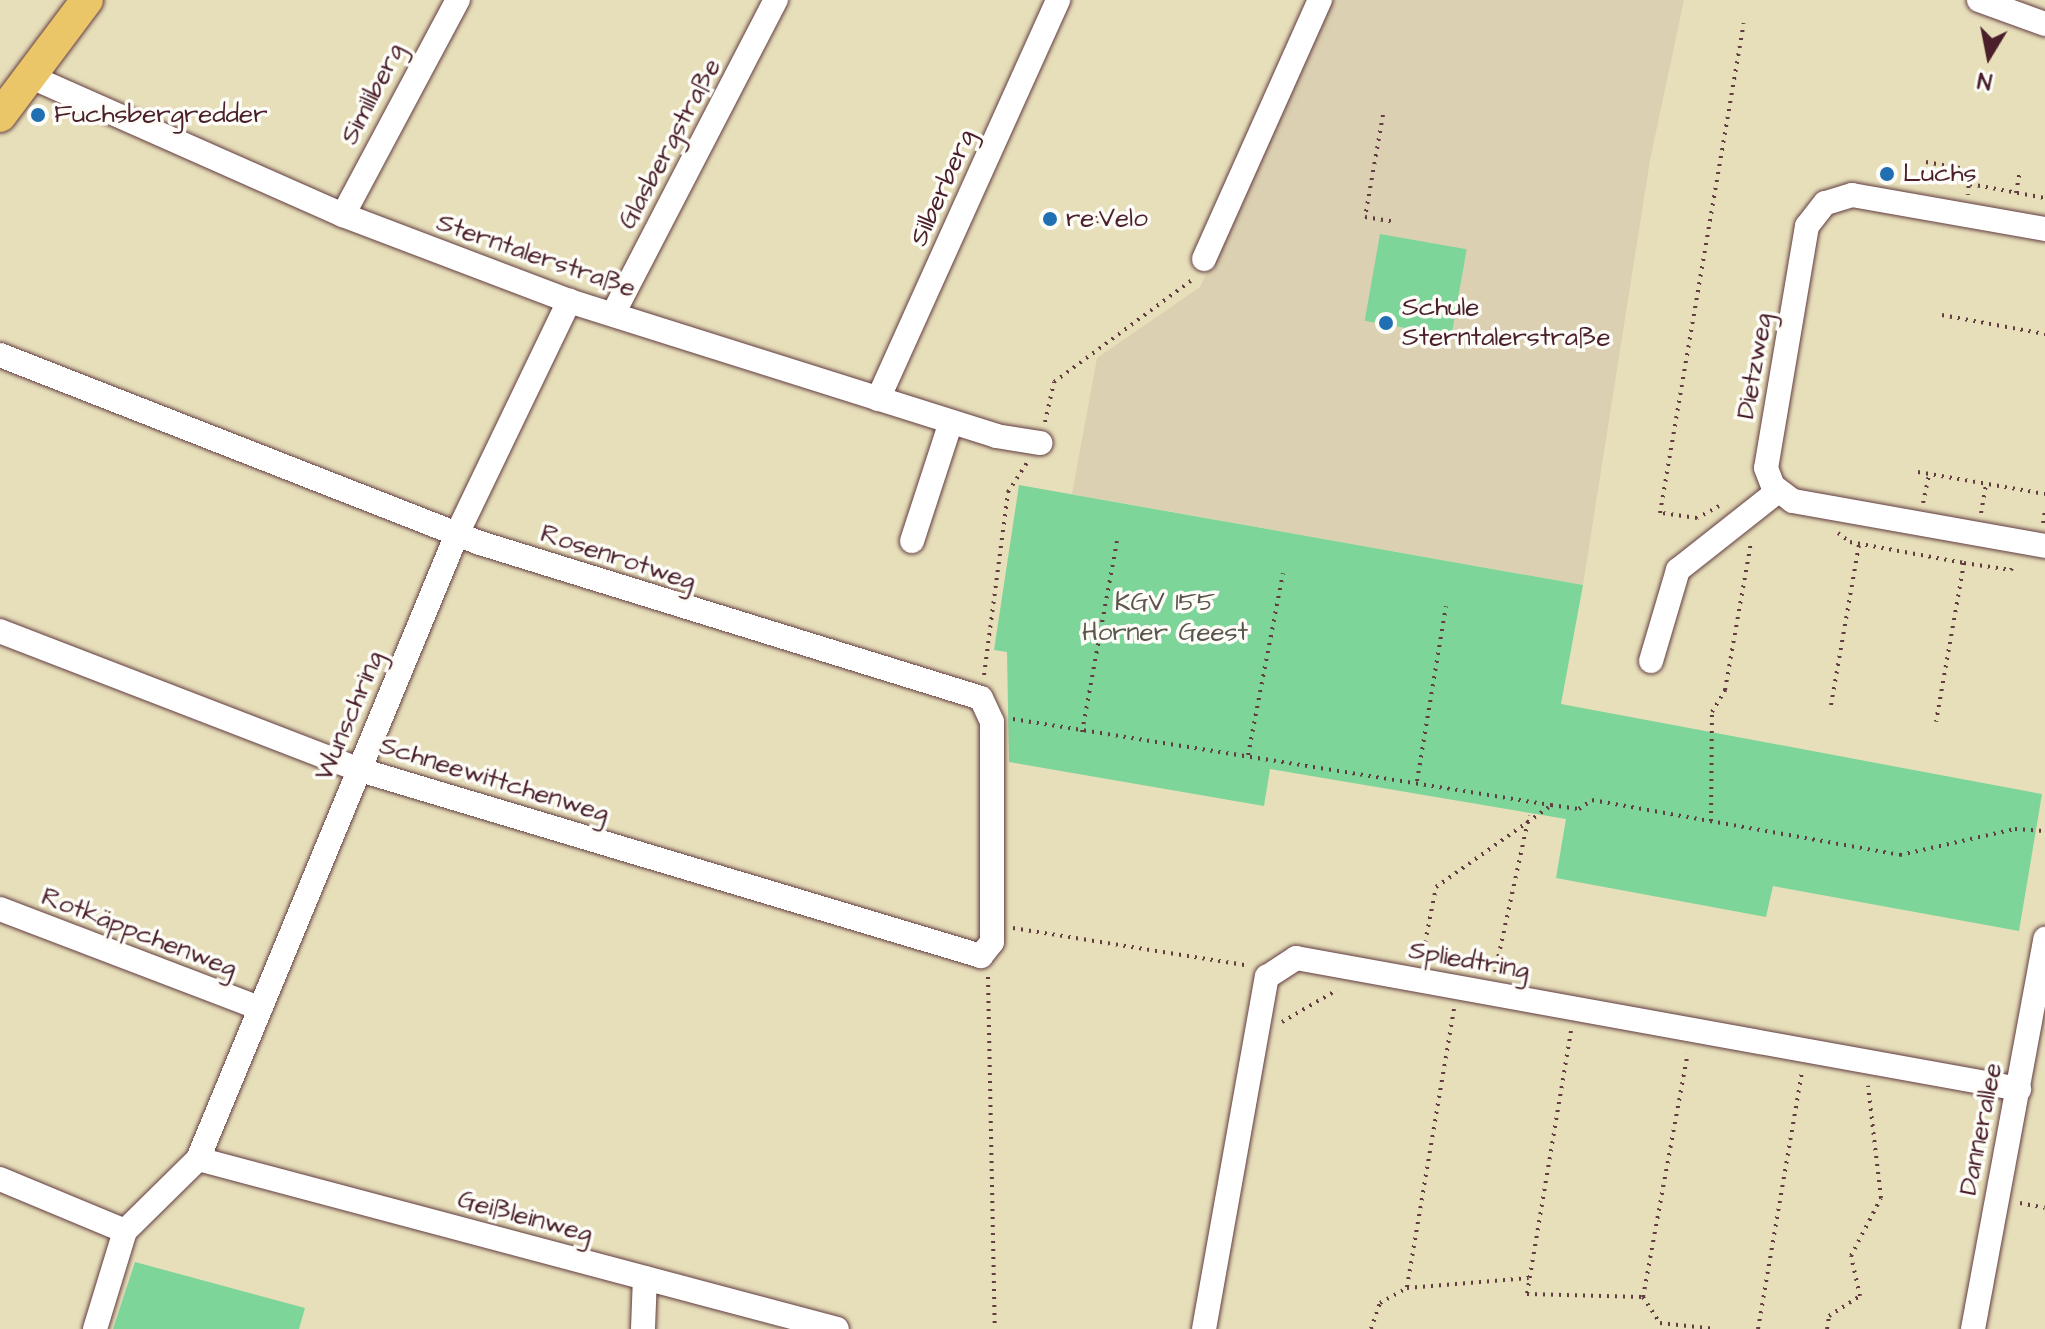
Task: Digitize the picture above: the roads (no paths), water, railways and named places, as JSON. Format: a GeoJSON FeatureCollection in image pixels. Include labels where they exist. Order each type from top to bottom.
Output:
{"type":"FeatureCollection","features":[{"type":"Feature","properties":{"kind":"main road"},"geometry":{"type":"LineString","coordinates":[[2,112],[87,0]]}},
{"type":"Feature","properties":{"kind":"street","name":"Similiberg"},"geometry":{"type":"LineString","coordinates":[[343,215],[458,0]]}},
{"type":"Feature","properties":{"kind":"street","name":"Glasbergstraße"},"geometry":{"type":"LineString","coordinates":[[613,314],[776,0]]}},
{"type":"Feature","properties":{"kind":"street","name":"Silberberg"},"geometry":{"type":"LineString","coordinates":[[878,399],[1058,0]]}},
{"type":"Feature","properties":{"kind":"street"},"geometry":{"type":"LineString","coordinates":[[1204,259],[1320,0]]}},
{"type":"Feature","properties":{"kind":"street"},"geometry":{"type":"LineString","coordinates":[[1979,0],[2045,24]]}},
{"type":"Feature","properties":{"kind":"street","name":"Sterntalerstraße"},"geometry":{"type":"LineString","coordinates":[[29,76],[343,215],[569,301],[951,422],[1040,443]]}},
{"type":"Feature","properties":{"kind":"street","name":"Dietzweg"},"geometry":{"type":"LineString","coordinates":[[1778,491],[1766,468],[1807,226],[1825,203],[1852,195],[2045,229]]}},
{"type":"Feature","properties":{"kind":"street","name":"Wunschring"},"geometry":{"type":"LineString","coordinates":[[198,1159],[357,769],[457,534],[569,301]]}},
{"type":"Feature","properties":{"kind":"street","name":"Rosenrotweg"},"geometry":{"type":"LineString","coordinates":[[0,355],[457,534],[981,698],[992,722],[992,942],[981,956]]}},
{"type":"Feature","properties":{"kind":"street"},"geometry":{"type":"LineString","coordinates":[[912,541],[951,422]]}},
{"type":"Feature","properties":{"kind":"street"},"geometry":{"type":"LineString","coordinates":[[1651,661],[1678,570],[1778,491],[1836,508],[2045,546]]}},
{"type":"Feature","properties":{"kind":"street","name":"Schneewittchenweg"},"geometry":{"type":"LineString","coordinates":[[0,631],[357,769],[981,956]]}},
{"type":"Feature","properties":{"kind":"street","name":"Rotkäppchenweg"},"geometry":{"type":"LineString","coordinates":[[0,909],[259,1008]]}},
{"type":"Feature","properties":{"kind":"street","name":"Dannerallee"},"geometry":{"type":"LineString","coordinates":[[1973,1329],[2045,939]]}},
{"type":"Feature","properties":{"kind":"street","name":"Spliedtring"},"geometry":{"type":"LineString","coordinates":[[1204,1329],[1267,977],[1296,958],[1871,1065],[2019,1089]]}},
{"type":"Feature","properties":{"kind":"street"},"geometry":{"type":"LineString","coordinates":[[95,1329],[125,1231],[198,1159]]}},
{"type":"Feature","properties":{"kind":"street","name":"Geißleinweg"},"geometry":{"type":"LineString","coordinates":[[198,1159],[837,1329]]}},
{"type":"Feature","properties":{"kind":"street"},"geometry":{"type":"LineString","coordinates":[[0,1179],[125,1231]]}},
{"type":"Feature","properties":{"kind":"street"},"geometry":{"type":"LineString","coordinates":[[643,1329],[645,1278]]}},
{"type":"Feature","properties":{"kind":"place","name":"Fuchsbergredder"},"geometry":{"type":"Point","coordinates":[38,115]}},
{"type":"Feature","properties":{"kind":"place","name":"Luchs"},"geometry":{"type":"Point","coordinates":[1887,174]}},
{"type":"Feature","properties":{"kind":"place","name":"re:Velo"},"geometry":{"type":"Point","coordinates":[1050,219]}},
{"type":"Feature","properties":{"kind":"place","name":"Schule Sterntalerstraße"},"geometry":{"type":"Point","coordinates":[1386,323]}},
{"type":"Feature","properties":{"kind":"park label","name":"KGV 155 Horner Geest"},"geometry":{"type":"Point","coordinates":[1165,618]}}]}
